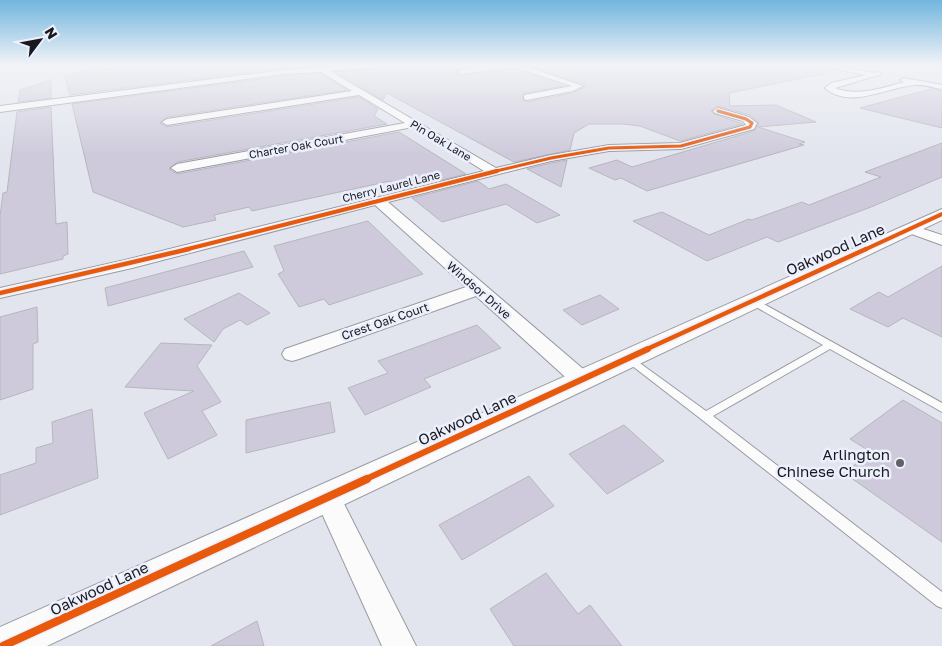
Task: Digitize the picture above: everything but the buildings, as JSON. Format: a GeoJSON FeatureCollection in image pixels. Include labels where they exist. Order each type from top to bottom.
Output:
{"type":"FeatureCollection","features":[{"type":"Feature","properties":{"kind":"street"},"geometry":{"type":"LineString","coordinates":[[0,109],[106,95]]}},
{"type":"Feature","properties":{"kind":"street"},"geometry":{"type":"LineString","coordinates":[[167,122],[341,95]]}},
{"type":"Feature","properties":{"kind":"street","name":"Pin Oak Lane"},"geometry":{"type":"LineString","coordinates":[[366,95],[493,170]]}},
{"type":"Feature","properties":{"kind":"street"},"geometry":{"type":"LineString","coordinates":[[527,97],[538,95]]}},
{"type":"Feature","properties":{"kind":"street","name":"Cherry Laurel Lane"},"geometry":{"type":"LineString","coordinates":[[0,293],[126,265],[493,170],[580,152],[627,147],[662,148],[681,146],[750,127],[752,123],[746,119],[718,111]]}},
{"type":"Feature","properties":{"kind":"street","name":"Charter Oak Court"},"geometry":{"type":"LineString","coordinates":[[177,168],[415,124]]}},
{"type":"Feature","properties":{"kind":"street"},"geometry":{"type":"LineString","coordinates":[[619,133],[627,147]]}},
{"type":"Feature","properties":{"kind":"street","name":"Windsor Drive"},"geometry":{"type":"LineString","coordinates":[[378,200],[581,379]]}},
{"type":"Feature","properties":{"kind":"street","name":"Oakwood Lane"},"geometry":{"type":"LineString","coordinates":[[3,646],[942,214]]}},
{"type":"Feature","properties":{"kind":"street"},"geometry":{"type":"LineString","coordinates":[[910,229],[942,240]]}},
{"type":"Feature","properties":{"kind":"street","name":"Crest Oak Court"},"geometry":{"type":"LineString","coordinates":[[292,354],[478,289]]}},
{"type":"Feature","properties":{"kind":"street"},"geometry":{"type":"LineString","coordinates":[[327,496],[400,646]]}},
{"type":"Feature","properties":{"kind":"lane"},"geometry":{"type":"LineString","coordinates":[[752,301],[942,408]]}},
{"type":"Feature","properties":{"kind":"lane"},"geometry":{"type":"LineString","coordinates":[[705,416],[830,345]]}},
{"type":"Feature","properties":{"kind":"lane"},"geometry":{"type":"LineString","coordinates":[[627,358],[705,416],[942,601]]}},
{"type":"Feature","properties":{"kind":"cycle path"},"geometry":{"type":"LineString","coordinates":[[0,293],[126,265],[378,200],[551,158],[609,148],[681,146],[750,127],[752,123],[746,119],[718,111]]}},
{"type":"Feature","properties":{"kind":"cycle path"},"geometry":{"type":"LineString","coordinates":[[3,646],[942,214]]}},
{"type":"Feature","properties":{"kind":"place","name":"Arlington Chinese Church"},"geometry":{"type":"Point","coordinates":[900,463]}}]}
